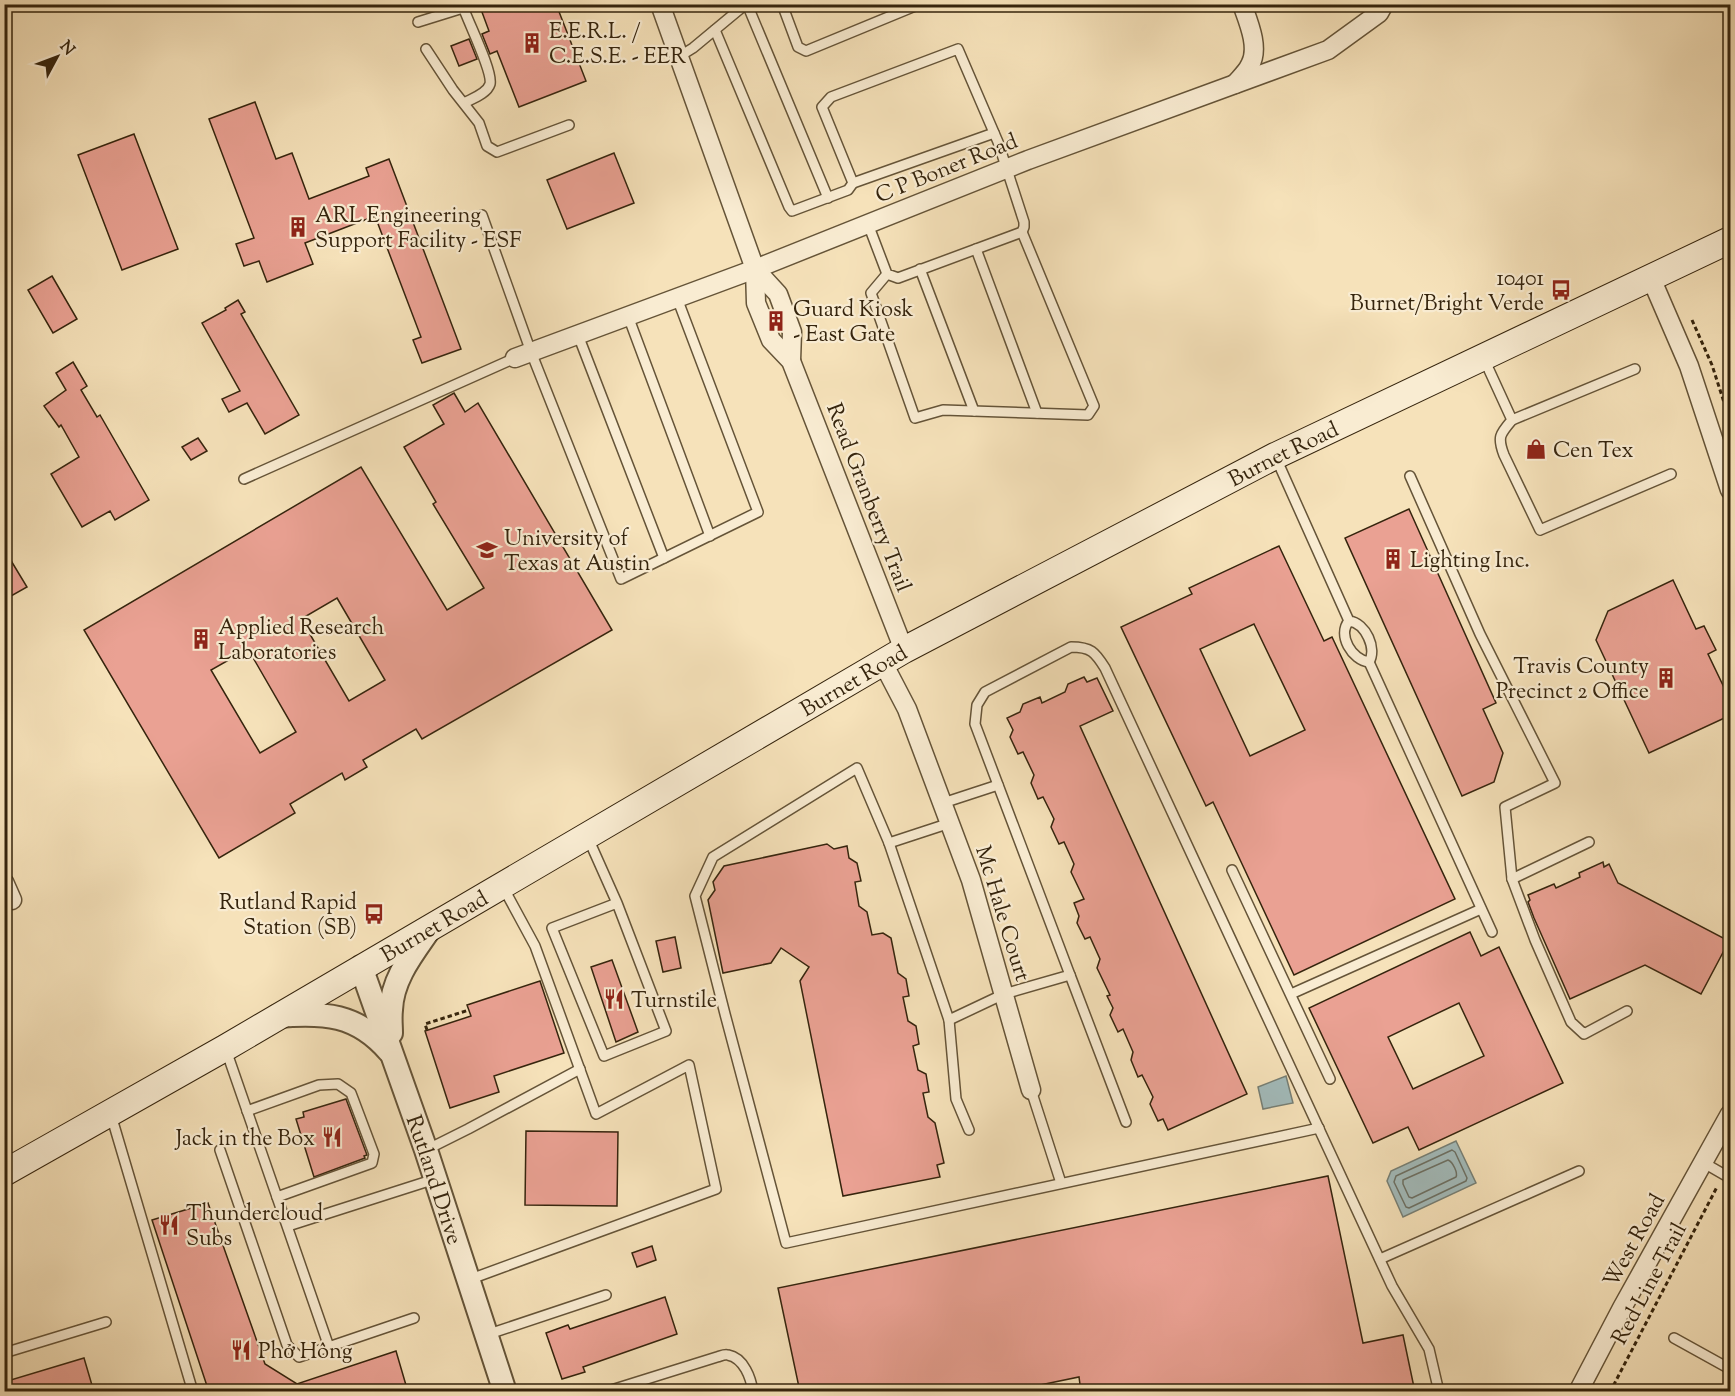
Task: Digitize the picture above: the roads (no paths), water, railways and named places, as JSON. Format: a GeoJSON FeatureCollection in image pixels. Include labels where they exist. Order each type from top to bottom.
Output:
{"type":"FeatureCollection","features":[{"type":"Feature","properties":{"kind":"main road","name":"Burnet Road"},"geometry":{"type":"LineString","coordinates":[[4,1173],[225,1048],[893,657],[1275,456],[1731,240]]}},
{"type":"Feature","properties":{"kind":"street","name":"Read Granberry Trail"},"geometry":{"type":"LineString","coordinates":[[660,4],[755,269],[756,303],[771,340],[791,361],[893,657]]}},
{"type":"Feature","properties":{"kind":"street"},"geometry":{"type":"LineString","coordinates":[[1235,84],[1251,64],[1253,48],[1249,24],[1242,4]]}},
{"type":"Feature","properties":{"kind":"street","name":"C P Boner Road"},"geometry":{"type":"LineString","coordinates":[[523,355],[755,269],[1006,170],[1328,50],[1379,13],[1384,4]]}},
{"type":"Feature","properties":{"kind":"street"},"geometry":{"type":"LineString","coordinates":[[1651,278],[1689,366],[1731,490]]}},
{"type":"Feature","properties":{"kind":"street","name":"Mc Hale Court"},"geometry":{"type":"LineString","coordinates":[[893,657],[907,709],[971,880],[1031,1090]]}},
{"type":"Feature","properties":{"kind":"street"},"geometry":{"type":"LineString","coordinates":[[393,1056],[391,1010],[393,993],[399,977],[433,925]]}},
{"type":"Feature","properties":{"kind":"street","name":"Rutland Drive"},"geometry":{"type":"LineString","coordinates":[[361,967],[426,1150],[505,1392]]}},
{"type":"Feature","properties":{"kind":"street"},"geometry":{"type":"LineString","coordinates":[[276,1017],[303,1014],[340,1017],[369,1032],[393,1056]]}},
{"type":"Feature","properties":{"kind":"street","name":"West Road"},"geometry":{"type":"LineString","coordinates":[[1578,1392],[1622,1308],[1731,1114]]}},
{"type":"Feature","properties":{"kind":"lane"},"geometry":{"type":"LineString","coordinates":[[680,56],[746,4],[828,198]]}},
{"type":"Feature","properties":{"kind":"lane"},"geometry":{"type":"LineString","coordinates":[[782,4],[798,46],[806,51],[920,4]]}},
{"type":"Feature","properties":{"kind":"lane"},"geometry":{"type":"LineString","coordinates":[[418,22],[463,6],[489,71],[490,84],[485,92],[464,103]]}},
{"type":"Feature","properties":{"kind":"lane"},"geometry":{"type":"LineString","coordinates":[[715,30],[792,211],[848,190],[853,183],[994,133]]}},
{"type":"Feature","properties":{"kind":"lane"},"geometry":{"type":"LineString","coordinates":[[426,49],[479,123],[487,146],[497,152],[569,125]]}},
{"type":"Feature","properties":{"kind":"lane"},"geometry":{"type":"LineString","coordinates":[[853,183],[822,107],[831,97],[958,49],[994,133],[1024,222],[1022,232],[1094,406],[1088,415],[943,410],[915,418],[871,293],[887,274]]}},
{"type":"Feature","properties":{"kind":"lane"},"geometry":{"type":"LineString","coordinates":[[482,215],[523,355],[621,579],[758,512],[677,298]]}},
{"type":"Feature","properties":{"kind":"lane"},"geometry":{"type":"LineString","coordinates":[[868,224],[887,274],[898,278],[1022,232]]}},
{"type":"Feature","properties":{"kind":"lane"},"geometry":{"type":"LineString","coordinates":[[976,249],[1037,413]]}},
{"type":"Feature","properties":{"kind":"lane"},"geometry":{"type":"LineString","coordinates":[[920,269],[974,411]]}},
{"type":"Feature","properties":{"kind":"lane"},"geometry":{"type":"LineString","coordinates":[[628,316],[710,536]]}},
{"type":"Feature","properties":{"kind":"lane"},"geometry":{"type":"LineString","coordinates":[[578,334],[664,558]]}},
{"type":"Feature","properties":{"kind":"lane"},"geometry":{"type":"LineString","coordinates":[[244,479],[523,355]]}},
{"type":"Feature","properties":{"kind":"lane"},"geometry":{"type":"LineString","coordinates":[[1483,357],[1512,420]]}},
{"type":"Feature","properties":{"kind":"lane"},"geometry":{"type":"LineString","coordinates":[[1635,369],[1512,420],[1502,431],[1499,442],[1540,530],[1671,474]]}},
{"type":"Feature","properties":{"kind":"lane"},"geometry":{"type":"LineString","coordinates":[[1275,456],[1350,621]]}},
{"type":"Feature","properties":{"kind":"lane"},"geometry":{"type":"LineString","coordinates":[[1410,476],[1480,634],[1555,783],[1505,807],[1512,879],[1535,940],[1571,1022],[1584,1034],[1627,1011]]}},
{"type":"Feature","properties":{"kind":"lane"},"geometry":{"type":"LineString","coordinates":[[1350,621],[1345,626],[1344,633],[1348,644],[1355,656],[1361,661],[1369,662]]}},
{"type":"Feature","properties":{"kind":"lane"},"geometry":{"type":"LineString","coordinates":[[1350,621],[1360,625],[1367,637],[1372,651],[1369,662]]}},
{"type":"Feature","properties":{"kind":"lane"},"geometry":{"type":"LineString","coordinates":[[1126,1122],[975,724],[977,705],[985,692],[1071,647],[1083,647],[1096,653],[1106,668],[1392,1286],[1429,1350],[1439,1392]]}},
{"type":"Feature","properties":{"kind":"lane"},"geometry":{"type":"LineString","coordinates":[[1369,662],[1492,932]]}},
{"type":"Feature","properties":{"kind":"lane"},"geometry":{"type":"LineString","coordinates":[[969,1130],[956,1099],[949,1020],[890,843],[857,768],[713,858],[695,896],[786,1243],[1319,1128]]}},
{"type":"Feature","properties":{"kind":"lane"},"geometry":{"type":"LineString","coordinates":[[943,803],[998,785]]}},
{"type":"Feature","properties":{"kind":"lane"},"geometry":{"type":"LineString","coordinates":[[890,843],[950,824]]}},
{"type":"Feature","properties":{"kind":"lane"},"geometry":{"type":"LineString","coordinates":[[587,836],[617,903],[666,1031],[604,1056],[552,928],[617,903]]}},
{"type":"Feature","properties":{"kind":"lane"},"geometry":{"type":"LineString","coordinates":[[1512,879],[1589,842]]}},
{"type":"Feature","properties":{"kind":"lane"},"geometry":{"type":"LineString","coordinates":[[1232,870],[1329,1079]]}},
{"type":"Feature","properties":{"kind":"lane"},"geometry":{"type":"LineString","coordinates":[[468,1280],[716,1189],[689,1065],[596,1114],[535,946],[502,885]]}},
{"type":"Feature","properties":{"kind":"lane"},"geometry":{"type":"LineString","coordinates":[[1291,994],[1481,909]]}},
{"type":"Feature","properties":{"kind":"lane"},"geometry":{"type":"LineString","coordinates":[[949,1020],[1004,994],[1070,975]]}},
{"type":"Feature","properties":{"kind":"lane"},"geometry":{"type":"LineString","coordinates":[[225,1048],[329,1347]]}},
{"type":"Feature","properties":{"kind":"lane"},"geometry":{"type":"LineString","coordinates":[[426,1150],[580,1068]]}},
{"type":"Feature","properties":{"kind":"lane"},"geometry":{"type":"LineString","coordinates":[[247,1111],[319,1084],[338,1084],[351,1093],[374,1154],[372,1163],[277,1197]]}},
{"type":"Feature","properties":{"kind":"lane","name":"Mc Hale Court"},"geometry":{"type":"LineString","coordinates":[[1031,1090],[1061,1184]]}},
{"type":"Feature","properties":{"kind":"lane"},"geometry":{"type":"LineString","coordinates":[[110,1112],[193,1392]]}},
{"type":"Feature","properties":{"kind":"lane"},"geometry":{"type":"LineString","coordinates":[[220,1150],[286,1345],[299,1357],[414,1317]]}},
{"type":"Feature","properties":{"kind":"lane"},"geometry":{"type":"LineString","coordinates":[[1704,1163],[1731,1178]]}},
{"type":"Feature","properties":{"kind":"lane"},"geometry":{"type":"LineString","coordinates":[[1380,1259],[1579,1171]]}},
{"type":"Feature","properties":{"kind":"lane"},"geometry":{"type":"LineString","coordinates":[[288,1226],[435,1179]]}},
{"type":"Feature","properties":{"kind":"lane"},"geometry":{"type":"LineString","coordinates":[[486,1335],[606,1295]]}},
{"type":"Feature","properties":{"kind":"lane"},"geometry":{"type":"LineString","coordinates":[[4,1353],[106,1322]]}},
{"type":"Feature","properties":{"kind":"lane"},"geometry":{"type":"LineString","coordinates":[[1674,1338],[1731,1369]]}},
{"type":"Feature","properties":{"kind":"lane"},"geometry":{"type":"LineString","coordinates":[[605,1392],[728,1355],[743,1364],[752,1383],[753,1392]]}},
{"type":"Feature","properties":{"kind":"water"},"geometry":{"type":"Polygon","coordinates":[[[1286,1076],[1293,1103],[1263,1109],[1258,1087],[1286,1076]]]}},
{"type":"Feature","properties":{"kind":"water"},"geometry":{"type":"Polygon","coordinates":[[[1456,1141],[1476,1183],[1403,1217],[1387,1181],[1391,1171],[1456,1141]]]}},
{"type":"Feature","properties":{"kind":"place","name":"E.E.R.L. / C.E.S.E. - EER"},"geometry":{"type":"Point","coordinates":[532,43]}},
{"type":"Feature","properties":{"kind":"place","name":"ARL Engineering Support Facility - ESF"},"geometry":{"type":"Point","coordinates":[298,227]}},
{"type":"Feature","properties":{"kind":"place","name":"10401 Burnet/Bright Verde"},"geometry":{"type":"Point","coordinates":[1561,290]}},
{"type":"Feature","properties":{"kind":"place","name":"Guard Kiosk - East Gate"},"geometry":{"type":"Point","coordinates":[776,321]}},
{"type":"Feature","properties":{"kind":"place","name":"Cen Tex"},"geometry":{"type":"Point","coordinates":[1536,449]}},
{"type":"Feature","properties":{"kind":"place","name":"University of Texas at Austin"},"geometry":{"type":"Point","coordinates":[487,550]}},
{"type":"Feature","properties":{"kind":"place","name":"Lighting Inc."},"geometry":{"type":"Point","coordinates":[1393,559]}},
{"type":"Feature","properties":{"kind":"place","name":"Applied Research Laboratories"},"geometry":{"type":"Point","coordinates":[201,639]}},
{"type":"Feature","properties":{"kind":"place","name":"Travis County Precinct 2 Office"},"geometry":{"type":"Point","coordinates":[1666,678]}},
{"type":"Feature","properties":{"kind":"place","name":"Rutland Rapid Station (SB)"},"geometry":{"type":"Point","coordinates":[374,914]}},
{"type":"Feature","properties":{"kind":"place","name":"Turnstile"},"geometry":{"type":"Point","coordinates":[614,999]}},
{"type":"Feature","properties":{"kind":"place","name":"Jack in the Box"},"geometry":{"type":"Point","coordinates":[332,1137]}},
{"type":"Feature","properties":{"kind":"place","name":"Thundercloud Subs"},"geometry":{"type":"Point","coordinates":[169,1225]}},
{"type":"Feature","properties":{"kind":"place","name":"Phở Hồng"},"geometry":{"type":"Point","coordinates":[241,1350]}}]}
